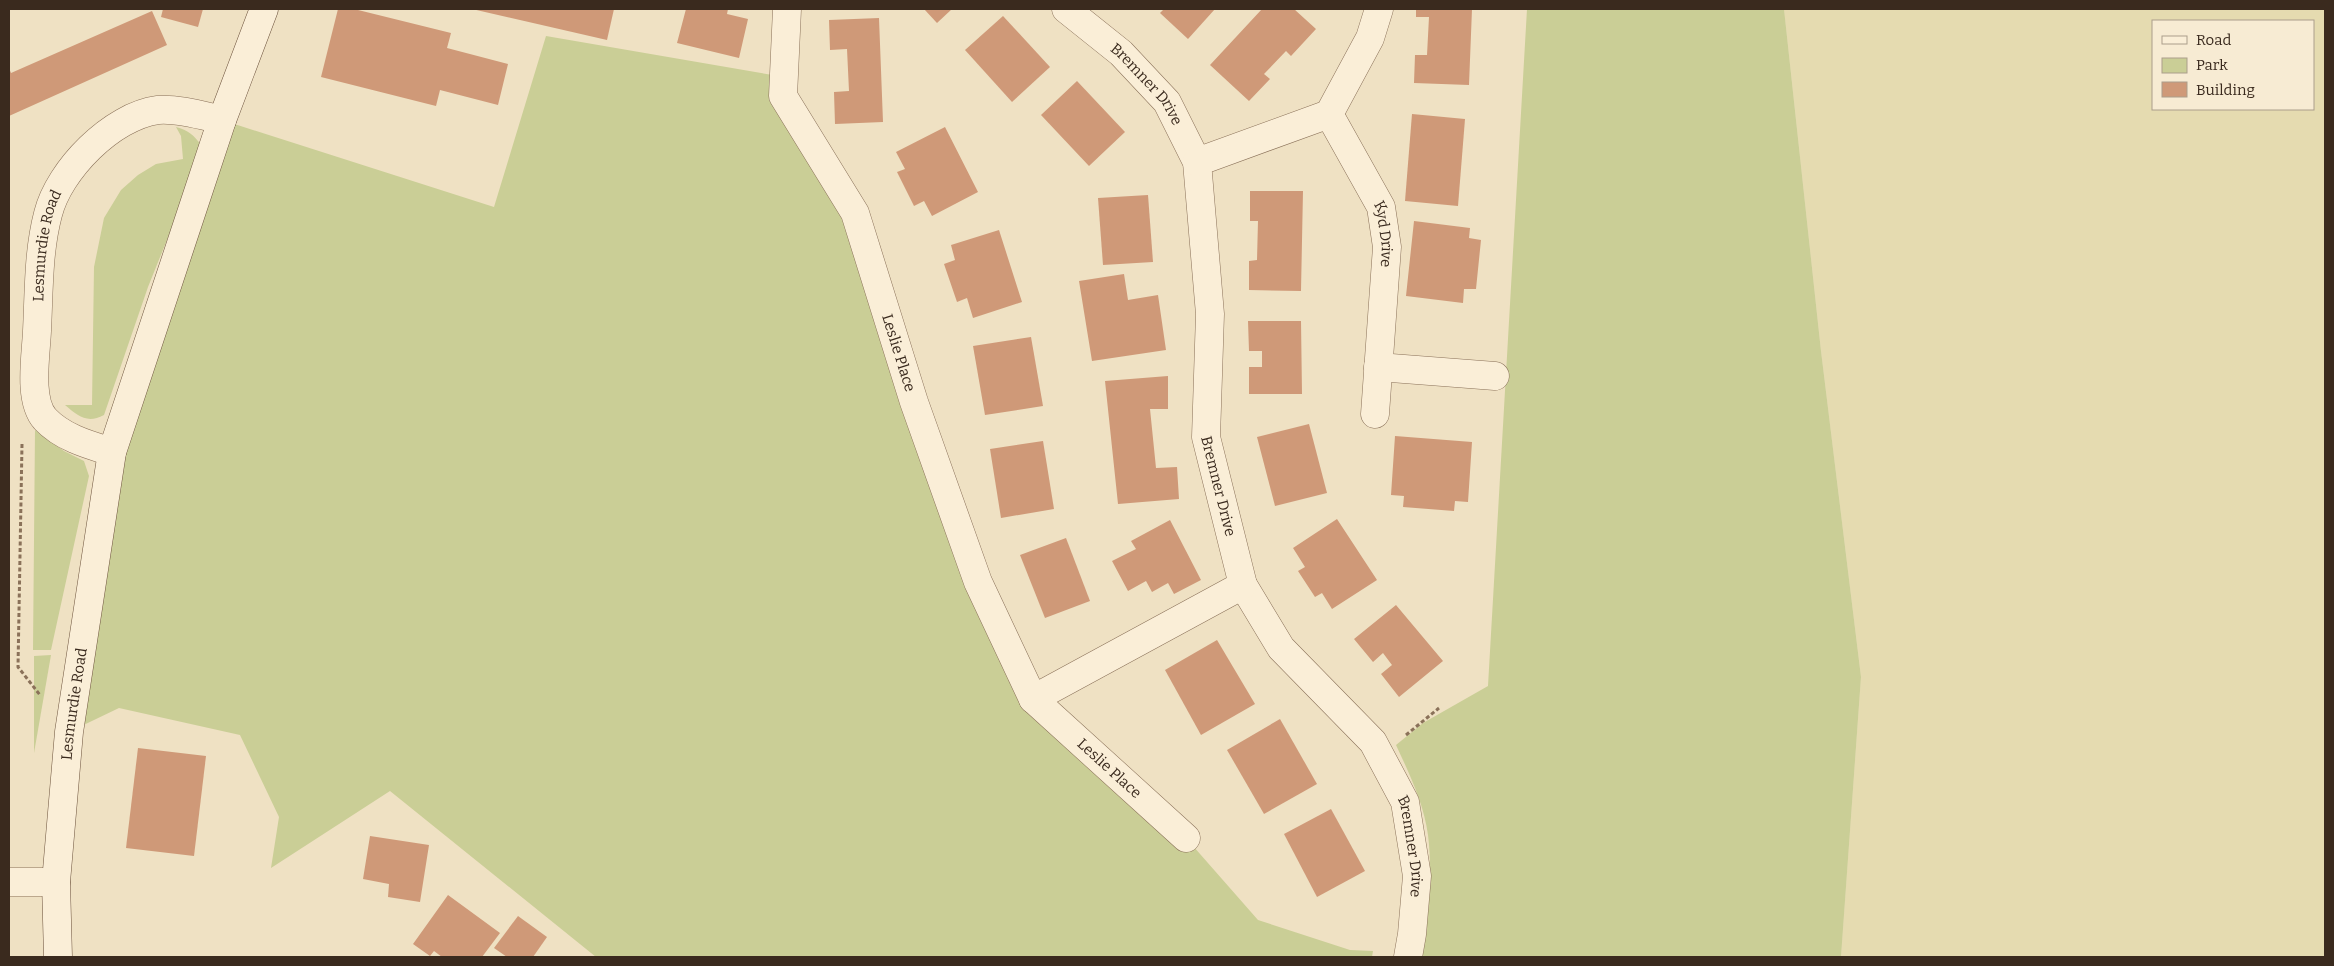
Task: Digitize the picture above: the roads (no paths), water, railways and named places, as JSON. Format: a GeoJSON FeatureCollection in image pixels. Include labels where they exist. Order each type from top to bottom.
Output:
{"type":"FeatureCollection","features":[{"type":"Feature","properties":{"kind":"street","name":"Lesmurdie Road"},"geometry":{"type":"LineString","coordinates":[[58,957],[56,882],[69,732],[112,452],[222,120],[264,9]]}},
{"type":"Feature","properties":{"kind":"street","name":"Leslie Place"},"geometry":{"type":"LineString","coordinates":[[787,9],[785,11],[783,96],[855,213],[914,402],[978,582],[1033,699],[1186,838]]}},
{"type":"Feature","properties":{"kind":"street","name":"Bremner Drive"},"geometry":{"type":"LineString","coordinates":[[1066,9],[1121,53],[1167,102],[1197,162],[1210,314],[1206,438],[1243,585],[1281,648],[1373,742],[1405,802],[1417,876],[1408,957]]}},
{"type":"Feature","properties":{"kind":"street"},"geometry":{"type":"LineString","coordinates":[[1197,162],[1329,114],[1370,38],[1379,9]]}},
{"type":"Feature","properties":{"kind":"street","name":"Lesmurdie Road"},"geometry":{"type":"LineString","coordinates":[[112,452],[72,439],[45,419],[35,395],[41,247],[48,212],[60,185],[75,162],[97,142],[126,121],[158,110],[222,120]]}},
{"type":"Feature","properties":{"kind":"street","name":"Kyd Drive"},"geometry":{"type":"LineString","coordinates":[[1329,114],[1381,207],[1387,247],[1374,414]]}},
{"type":"Feature","properties":{"kind":"street"},"geometry":{"type":"LineString","coordinates":[[1378,367],[1495,376]]}},
{"type":"Feature","properties":{"kind":"street"},"geometry":{"type":"LineString","coordinates":[[1033,699],[1243,585]]}},
{"type":"Feature","properties":{"kind":"street"},"geometry":{"type":"LineString","coordinates":[[9,882],[56,882]]}}]}
